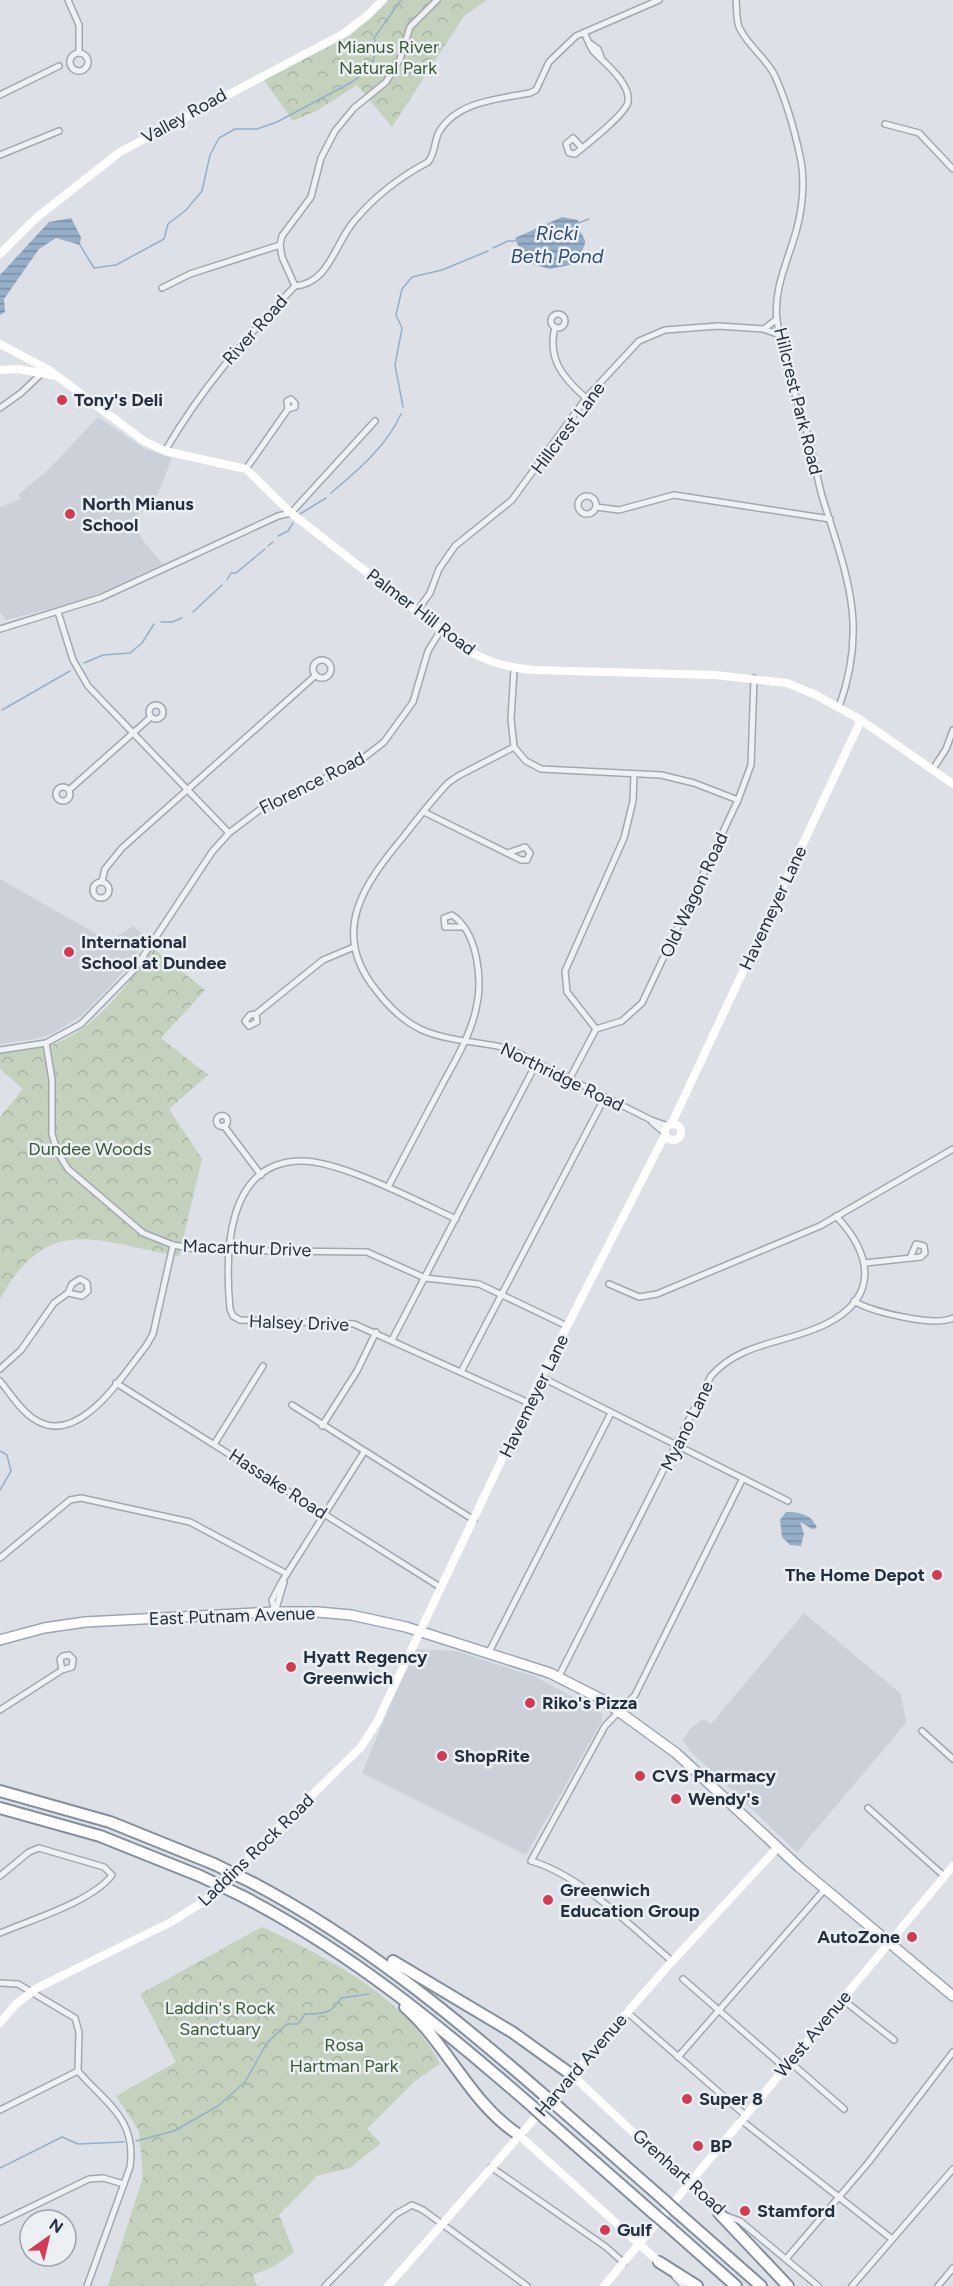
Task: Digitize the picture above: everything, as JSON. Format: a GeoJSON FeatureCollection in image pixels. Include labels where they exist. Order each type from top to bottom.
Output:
{"type":"FeatureCollection","features":[{"type":"Feature","properties":{"kind":"highway"},"geometry":{"type":"LineString","coordinates":[[0,1791],[110,1822],[214,1864],[253,1883],[369,1946],[512,2032],[572,2075]]}},
{"type":"Feature","properties":{"kind":"highway"},"geometry":{"type":"LineString","coordinates":[[0,1808],[100,1836],[200,1876],[242,1896],[346,1956],[433,2020],[736,2286]]}},
{"type":"Feature","properties":{"kind":"highway"},"geometry":{"type":"LineString","coordinates":[[325,1923],[423,1991],[761,2286]]}},
{"type":"Feature","properties":{"kind":"highway"},"geometry":{"type":"LineString","coordinates":[[346,1956],[424,2025],[477,2096],[519,2135]]}},
{"type":"Feature","properties":{"kind":"highway"},"geometry":{"type":"LineString","coordinates":[[719,2213],[788,2286]]}},
{"type":"Feature","properties":{"kind":"highway"},"geometry":{"type":"LineString","coordinates":[[659,2262],[697,2286]]}},
{"type":"Feature","properties":{"kind":"main road","name":"East Putnam Avenue"},"geometry":{"type":"LineString","coordinates":[[0,1640],[44,1628],[85,1622],[275,1611],[351,1615],[418,1631],[559,1676],[620,1711],[676,1753],[825,1889],[953,1996]]}},
{"type":"Feature","properties":{"kind":"street"},"geometry":{"type":"LineString","coordinates":[[68,0],[79,25],[78,52]]}},
{"type":"Feature","properties":{"kind":"street","name":"Valley Road"},"geometry":{"type":"LineString","coordinates":[[0,254],[36,218],[120,152],[342,34],[368,15],[382,0]]}},
{"type":"Feature","properties":{"kind":"street"},"geometry":{"type":"LineString","coordinates":[[162,288],[190,274],[280,245],[286,229],[311,197],[321,158],[335,131],[354,108],[386,82],[400,59],[410,27],[436,0]]}},
{"type":"Feature","properties":{"kind":"street"},"geometry":{"type":"LineString","coordinates":[[295,286],[310,282],[323,271],[360,213],[405,174],[428,162],[438,134],[445,125],[477,103],[536,90],[554,56],[567,43],[584,33],[659,0]]}},
{"type":"Feature","properties":{"kind":"street","name":"Hillcrest Park Road"},"geometry":{"type":"LineString","coordinates":[[736,0],[738,25],[773,72],[789,111],[801,159],[803,190],[798,226],[777,289],[778,335],[830,519],[844,559],[854,619],[852,662],[839,707]]}},
{"type":"Feature","properties":{"kind":"street"},"geometry":{"type":"LineString","coordinates":[[582,148],[624,111],[628,101],[625,87],[601,57],[593,51],[584,33]]}},
{"type":"Feature","properties":{"kind":"street"},"geometry":{"type":"LineString","coordinates":[[0,95],[59,66]]}},
{"type":"Feature","properties":{"kind":"street"},"geometry":{"type":"LineString","coordinates":[[885,124],[919,133],[953,169]]}},
{"type":"Feature","properties":{"kind":"street"},"geometry":{"type":"LineString","coordinates":[[0,155],[59,131]]}},
{"type":"Feature","properties":{"kind":"street","name":"River Road"},"geometry":{"type":"LineString","coordinates":[[165,451],[220,369],[243,340],[295,286],[280,245]]}},
{"type":"Feature","properties":{"kind":"street"},"geometry":{"type":"LineString","coordinates":[[764,329],[777,319]]}},
{"type":"Feature","properties":{"kind":"street","name":"Hillcrest Lane"},"geometry":{"type":"LineString","coordinates":[[417,611],[430,593],[447,557],[464,537],[512,500],[586,398],[639,341],[655,333],[718,326],[764,329],[778,335]]}},
{"type":"Feature","properties":{"kind":"street"},"geometry":{"type":"LineString","coordinates":[[555,327],[552,351],[559,369],[586,398]]}},
{"type":"Feature","properties":{"kind":"street"},"geometry":{"type":"LineString","coordinates":[[1,346],[57,376],[134,435],[165,451],[246,469],[288,409]]}},
{"type":"Feature","properties":{"kind":"street"},"geometry":{"type":"LineString","coordinates":[[0,370],[18,369],[57,376]]}},
{"type":"Feature","properties":{"kind":"street"},"geometry":{"type":"LineString","coordinates":[[0,408],[21,393],[41,374]]}},
{"type":"Feature","properties":{"kind":"street"},"geometry":{"type":"LineString","coordinates":[[0,629],[100,598],[278,516],[291,513],[375,421]]}},
{"type":"Feature","properties":{"kind":"street","name":"Palmer Hill Road"},"geometry":{"type":"LineString","coordinates":[[246,469],[291,513],[472,653],[514,669],[754,678],[787,683],[861,720],[953,784]]}},
{"type":"Feature","properties":{"kind":"street"},"geometry":{"type":"LineString","coordinates":[[596,507],[619,510],[674,495],[830,519]]}},
{"type":"Feature","properties":{"kind":"street"},"geometry":{"type":"LineString","coordinates":[[58,612],[66,642],[82,677],[106,707],[229,833]]}},
{"type":"Feature","properties":{"kind":"street","name":"Florence Road"},"geometry":{"type":"LineString","coordinates":[[0,1050],[46,1043],[81,1024],[134,970],[212,852],[229,833],[262,808],[357,763],[384,742],[413,702],[428,651],[441,630]]}},
{"type":"Feature","properties":{"kind":"street"},"geometry":{"type":"LineString","coordinates":[[514,669],[511,719],[513,747],[526,761],[541,770],[676,778],[738,801]]}},
{"type":"Feature","properties":{"kind":"street"},"geometry":{"type":"LineString","coordinates":[[102,882],[105,869],[122,848],[316,675]]}},
{"type":"Feature","properties":{"kind":"street","name":"Old Wagon Road"},"geometry":{"type":"LineString","coordinates":[[596,1029],[622,1021],[642,1003],[738,801],[751,765],[754,678]]}},
{"type":"Feature","properties":{"kind":"street"},"geometry":{"type":"LineString","coordinates":[[69,790],[151,717]]}},
{"type":"Feature","properties":{"kind":"street","name":"Havemeyer Lane"},"geometry":{"type":"LineString","coordinates":[[418,1631],[474,1520],[541,1377],[684,1096],[861,720]]}},
{"type":"Feature","properties":{"kind":"street"},"geometry":{"type":"LineString","coordinates":[[933,769],[946,749],[953,730]]}},
{"type":"Feature","properties":{"kind":"street","name":"Northridge Road"},"geometry":{"type":"LineString","coordinates":[[513,747],[458,776],[424,812],[366,885],[356,910],[354,947],[369,982],[394,1011],[421,1029],[465,1041],[510,1049],[667,1129]]}},
{"type":"Feature","properties":{"kind":"street"},"geometry":{"type":"LineString","coordinates":[[570,1078],[596,1029],[569,998],[565,970],[624,838],[633,801],[634,774]]}},
{"type":"Feature","properties":{"kind":"street"},"geometry":{"type":"LineString","coordinates":[[424,812],[508,853]]}},
{"type":"Feature","properties":{"kind":"street"},"geometry":{"type":"LineString","coordinates":[[388,1187],[465,1041],[476,1011],[478,986],[473,945],[462,927]]}},
{"type":"Feature","properties":{"kind":"street"},"geometry":{"type":"LineString","coordinates":[[256,1014],[323,960],[354,947]]}},
{"type":"Feature","properties":{"kind":"street","name":"Macarthur Drive"},"geometry":{"type":"LineString","coordinates":[[46,1043],[52,1080],[52,1134],[57,1151],[68,1169],[143,1233],[173,1245],[201,1250],[229,1248],[367,1252],[425,1278],[479,1284],[567,1326]]}},
{"type":"Feature","properties":{"kind":"street"},"geometry":{"type":"LineString","coordinates":[[392,1340],[537,1062]]}},
{"type":"Feature","properties":{"kind":"street","name":"Havemeyer Lane"},"geometry":{"type":"LineString","coordinates":[[651,1162],[680,1136],[684,1096]]}},
{"type":"Feature","properties":{"kind":"street"},"geometry":{"type":"LineString","coordinates":[[461,1372],[605,1097]]}},
{"type":"Feature","properties":{"kind":"street"},"geometry":{"type":"LineString","coordinates":[[224,1126],[261,1175]]}},
{"type":"Feature","properties":{"kind":"street"},"geometry":{"type":"LineString","coordinates":[[667,1129],[680,1129]]}},
{"type":"Feature","properties":{"kind":"street"},"geometry":{"type":"LineString","coordinates":[[667,1129],[674,1140]]}},
{"type":"Feature","properties":{"kind":"street"},"geometry":{"type":"LineString","coordinates":[[609,1284],[639,1297],[648,1297],[820,1226],[953,1149]]}},
{"type":"Feature","properties":{"kind":"street","name":"Halsey Drive"},"geometry":{"type":"LineString","coordinates":[[456,1220],[388,1187],[320,1163],[288,1162],[261,1175],[238,1203],[232,1222],[229,1248],[230,1310],[235,1318],[247,1321],[346,1323],[376,1332],[530,1403]]}},
{"type":"Feature","properties":{"kind":"street"},"geometry":{"type":"LineString","coordinates":[[836,1216],[860,1246],[865,1263],[862,1285],[854,1301],[874,1311],[933,1323],[953,1318]]}},
{"type":"Feature","properties":{"kind":"street"},"geometry":{"type":"LineString","coordinates":[[0,1381],[32,1418],[46,1426],[62,1427],[89,1414],[153,1334],[173,1245]]}},
{"type":"Feature","properties":{"kind":"street"},"geometry":{"type":"LineString","coordinates":[[865,1263],[910,1257]]}},
{"type":"Feature","properties":{"kind":"street"},"geometry":{"type":"LineString","coordinates":[[0,1369],[21,1350],[54,1303],[68,1293]]}},
{"type":"Feature","properties":{"kind":"street","name":"Myano Lane"},"geometry":{"type":"LineString","coordinates":[[559,1676],[707,1383],[729,1359],[751,1347],[826,1324],[854,1301]]}},
{"type":"Feature","properties":{"kind":"street"},"geometry":{"type":"LineString","coordinates":[[322,1426],[357,1371],[376,1332]]}},
{"type":"Feature","properties":{"kind":"street"},"geometry":{"type":"LineString","coordinates":[[214,1443],[263,1366]]}},
{"type":"Feature","properties":{"kind":"street"},"geometry":{"type":"LineString","coordinates":[[541,1377],[788,1501]]}},
{"type":"Feature","properties":{"kind":"street","name":"Hassake Road"},"geometry":{"type":"LineString","coordinates":[[116,1383],[440,1587]]}},
{"type":"Feature","properties":{"kind":"street"},"geometry":{"type":"LineString","coordinates":[[292,1405],[474,1520]]}},
{"type":"Feature","properties":{"kind":"street"},"geometry":{"type":"LineString","coordinates":[[488,1654],[611,1413]]}},
{"type":"Feature","properties":{"kind":"street"},"geometry":{"type":"LineString","coordinates":[[275,1611],[287,1574],[364,1452]]}},
{"type":"Feature","properties":{"kind":"street"},"geometry":{"type":"LineString","coordinates":[[672,1961],[597,1900],[543,1864],[531,1861],[605,1726],[635,1695],[743,1478]]}},
{"type":"Feature","properties":{"kind":"street"},"geometry":{"type":"LineString","coordinates":[[0,1558],[70,1500],[81,1498],[190,1522],[287,1574]]}},
{"type":"Feature","properties":{"kind":"street","name":"Laddins Rock Road"},"geometry":{"type":"LineString","coordinates":[[0,2023],[31,1992],[171,1923],[207,1899],[362,1747],[377,1722],[418,1631]]}},
{"type":"Feature","properties":{"kind":"street"},"geometry":{"type":"LineString","coordinates":[[0,1710],[62,1670]]}},
{"type":"Feature","properties":{"kind":"street"},"geometry":{"type":"LineString","coordinates":[[922,1731],[952,1755]]}},
{"type":"Feature","properties":{"kind":"street"},"geometry":{"type":"LineString","coordinates":[[868,1808],[945,1876]]}},
{"type":"Feature","properties":{"kind":"street","name":"Harvard Avenue"},"geometry":{"type":"LineString","coordinates":[[387,2286],[672,1961],[778,1847]]}},
{"type":"Feature","properties":{"kind":"street"},"geometry":{"type":"LineString","coordinates":[[0,1876],[29,1852],[39,1848],[104,1867],[112,1875],[105,1884],[90,1893],[0,1933]]}},
{"type":"Feature","properties":{"kind":"street","name":"West Avenue"},"geometry":{"type":"LineString","coordinates":[[604,2286],[953,1866]]}},
{"type":"Feature","properties":{"kind":"street"},"geometry":{"type":"LineString","coordinates":[[678,2057],[825,1889]]}},
{"type":"Feature","properties":{"kind":"street"},"geometry":{"type":"LineString","coordinates":[[683,1978],[718,2011],[844,2109]]}},
{"type":"Feature","properties":{"kind":"street"},"geometry":{"type":"LineString","coordinates":[[0,1983],[15,1983],[75,2018],[80,2032],[78,2071],[116,2110],[127,2129],[131,2160],[87,2286]]}},
{"type":"Feature","properties":{"kind":"street"},"geometry":{"type":"LineString","coordinates":[[842,1999],[894,2040]]}},
{"type":"Feature","properties":{"kind":"street"},"geometry":{"type":"LineString","coordinates":[[627,2012],[743,2118],[892,2239]]}},
{"type":"Feature","properties":{"kind":"street"},"geometry":{"type":"LineString","coordinates":[[786,2259],[840,2197],[953,2052]]}},
{"type":"Feature","properties":{"kind":"street"},"geometry":{"type":"LineString","coordinates":[[0,2110],[78,2071]]}},
{"type":"Feature","properties":{"kind":"street","name":"Grenhart Road"},"geometry":{"type":"LineString","coordinates":[[572,2075],[719,2213],[740,2221],[818,2286]]}},
{"type":"Feature","properties":{"kind":"street"},"geometry":{"type":"LineString","coordinates":[[519,2135],[684,2286]]}},
{"type":"Feature","properties":{"kind":"street"},"geometry":{"type":"LineString","coordinates":[[491,2167],[606,2247],[624,2263]]}},
{"type":"Feature","properties":{"kind":"street"},"geometry":{"type":"LineString","coordinates":[[852,2286],[953,2169]]}},
{"type":"Feature","properties":{"kind":"street"},"geometry":{"type":"LineString","coordinates":[[0,2222],[88,2179],[103,2178],[124,2184]]}},
{"type":"Feature","properties":{"kind":"street"},"geometry":{"type":"LineString","coordinates":[[325,2286],[357,2251],[406,2206],[416,2206],[527,2286]]}},
{"type":"Feature","properties":{"kind":"street"},"geometry":{"type":"LineString","coordinates":[[938,2286],[953,2268]]}},
{"type":"Feature","properties":{"kind":"shaded area","name":"North Mianus School"},"geometry":{"type":"Polygon","coordinates":[[[98,417],[145,449],[172,458],[155,501],[131,520],[144,542],[163,564],[84,600],[6,620],[0,612],[0,507],[21,499],[18,495],[48,470],[98,417]]]}},
{"type":"Feature","properties":{"kind":"shaded area","name":"International School at Dundee"},"geometry":{"type":"Polygon","coordinates":[[[0,879],[109,941],[133,926],[149,939],[111,986],[81,1016],[52,1034],[0,1044],[0,879]]]}},
{"type":"Feature","properties":{"kind":"shaded area"},"geometry":{"type":"Polygon","coordinates":[[[804,1613],[901,1694],[906,1723],[797,1852],[689,1750],[683,1740],[690,1729],[703,1719],[711,1724],[804,1613]]]}},
{"type":"Feature","properties":{"kind":"shaded area"},"geometry":{"type":"Polygon","coordinates":[[[413,1649],[456,1651],[536,1677],[602,1713],[602,1721],[526,1855],[362,1773],[413,1649]]]}},
{"type":"Feature","properties":{"kind":"green space","name":"Mianus River Natural Park"},"geometry":{"type":"Polygon","coordinates":[[[388,0],[487,0],[464,16],[392,127],[357,85],[318,110],[293,121],[263,79],[350,36],[388,0]]]}},
{"type":"Feature","properties":{"kind":"green space","name":"Dundee Woods"},"geometry":{"type":"Polygon","coordinates":[[[153,948],[205,990],[161,1038],[208,1075],[169,1109],[202,1159],[179,1256],[100,1240],[78,1239],[57,1243],[37,1253],[18,1271],[0,1299],[0,1117],[23,1089],[0,1069],[0,1052],[45,1047],[74,1034],[101,1013],[134,975],[153,948]]]}},
{"type":"Feature","properties":{"kind":"green space"},"geometry":{"type":"Polygon","coordinates":[[[262,1927],[338,1966],[386,1999],[425,2040],[440,2064],[415,2081],[367,2129],[381,2143],[350,2168],[317,2176],[279,2215],[294,2252],[273,2267],[253,2275],[257,2286],[108,2286],[143,2177],[139,2131],[116,2096],[176,2062],[140,1994],[262,1927]]]}},
{"type":"Feature","properties":{"kind":"water","name":"Ricki Beth Pond"},"geometry":{"type":"Polygon","coordinates":[[[562,217],[578,220],[579,228],[585,239],[584,247],[574,264],[550,269],[525,262],[515,238],[562,217]]]}},
{"type":"Feature","properties":{"kind":"water"},"geometry":{"type":"Polygon","coordinates":[[[71,218],[81,237],[80,245],[56,238],[39,249],[4,299],[5,312],[0,315],[0,275],[49,222],[71,218]]]}},
{"type":"Feature","properties":{"kind":"water"},"geometry":{"type":"Polygon","coordinates":[[[786,1512],[804,1515],[815,1523],[817,1528],[812,1529],[800,1522],[804,1534],[801,1546],[790,1545],[782,1537],[780,1520],[786,1512]]]}},
{"type":"Feature","properties":{"kind":"waterway"},"geometry":{"type":"LineString","coordinates":[[80,245],[94,268],[116,265],[164,239],[168,224],[186,210],[202,191],[210,155],[219,138],[235,129],[257,129],[277,122],[352,82],[371,68],[377,46],[374,38],[401,0]]}},
{"type":"Feature","properties":{"kind":"waterway"},"geometry":{"type":"LineString","coordinates":[[578,223],[589,219]]}},
{"type":"Feature","properties":{"kind":"waterway"},"geometry":{"type":"LineString","coordinates":[[493,248],[508,241],[516,241]]}},
{"type":"Feature","properties":{"kind":"waterway"},"geometry":{"type":"LineString","coordinates":[[403,407],[395,365],[402,328],[396,315],[402,289],[412,277],[442,270],[488,251]]}},
{"type":"Feature","properties":{"kind":"waterway"},"geometry":{"type":"LineString","coordinates":[[331,493],[380,447],[401,414]]}},
{"type":"Feature","properties":{"kind":"waterway"},"geometry":{"type":"LineString","coordinates":[[300,514],[326,498]]}},
{"type":"Feature","properties":{"kind":"waterway"},"geometry":{"type":"LineString","coordinates":[[278,536],[288,531],[293,523]]}},
{"type":"Feature","properties":{"kind":"waterway"},"geometry":{"type":"LineString","coordinates":[[268,546],[273,542]]}},
{"type":"Feature","properties":{"kind":"waterway"},"geometry":{"type":"LineString","coordinates":[[227,580],[231,573],[236,573],[265,549]]}},
{"type":"Feature","properties":{"kind":"waterway"},"geometry":{"type":"LineString","coordinates":[[193,612],[222,585]]}},
{"type":"Feature","properties":{"kind":"waterway"},"geometry":{"type":"LineString","coordinates":[[161,622],[172,622],[182,618]]}},
{"type":"Feature","properties":{"kind":"waterway"},"geometry":{"type":"LineString","coordinates":[[84,663],[103,655],[130,653],[142,643],[154,624]]}},
{"type":"Feature","properties":{"kind":"waterway"},"geometry":{"type":"LineString","coordinates":[[2,710],[70,671]]}},
{"type":"Feature","properties":{"kind":"waterway"},"geometry":{"type":"LineString","coordinates":[[0,1451],[7,1455],[11,1471],[0,1490]]}},
{"type":"Feature","properties":{"kind":"waterway"},"geometry":{"type":"LineString","coordinates":[[136,2141],[174,2131],[218,2106],[245,2082],[267,2043],[287,2024],[298,2024],[305,2014],[330,2010],[341,1998],[369,1994]]}},
{"type":"Feature","properties":{"kind":"waterway"},"geometry":{"type":"LineString","coordinates":[[0,2168],[62,2137],[78,2144],[124,2142]]}},
{"type":"Feature","properties":{"kind":"place","name":"Tony's Deli"},"geometry":{"type":"Point","coordinates":[62,400]}},
{"type":"Feature","properties":{"kind":"place","name":"North Mianus School"},"geometry":{"type":"Point","coordinates":[70,514]}},
{"type":"Feature","properties":{"kind":"place","name":"International School at Dundee"},"geometry":{"type":"Point","coordinates":[69,952]}},
{"type":"Feature","properties":{"kind":"place","name":"The Home Depot"},"geometry":{"type":"Point","coordinates":[937,1575]}},
{"type":"Feature","properties":{"kind":"place","name":"Hyatt Regency Greenwich"},"geometry":{"type":"Point","coordinates":[291,1667]}},
{"type":"Feature","properties":{"kind":"place","name":"Riko's Pizza"},"geometry":{"type":"Point","coordinates":[530,1703]}},
{"type":"Feature","properties":{"kind":"place","name":"ShopRite"},"geometry":{"type":"Point","coordinates":[442,1756]}},
{"type":"Feature","properties":{"kind":"place","name":"CVS Pharmacy"},"geometry":{"type":"Point","coordinates":[640,1776]}},
{"type":"Feature","properties":{"kind":"place","name":"Wendy's"},"geometry":{"type":"Point","coordinates":[676,1799]}},
{"type":"Feature","properties":{"kind":"place","name":"Greenwich Education Group"},"geometry":{"type":"Point","coordinates":[548,1900]}},
{"type":"Feature","properties":{"kind":"place","name":"AutoZone"},"geometry":{"type":"Point","coordinates":[912,1937]}},
{"type":"Feature","properties":{"kind":"place","name":"Super 8"},"geometry":{"type":"Point","coordinates":[687,2099]}},
{"type":"Feature","properties":{"kind":"place","name":"BP"},"geometry":{"type":"Point","coordinates":[698,2146]}},
{"type":"Feature","properties":{"kind":"place","name":"Stamford"},"geometry":{"type":"Point","coordinates":[745,2211]}},
{"type":"Feature","properties":{"kind":"place","name":"Gulf"},"geometry":{"type":"Point","coordinates":[605,2230]}},
{"type":"Feature","properties":{"kind":"park label","name":"Laddin's Rock Sanctuary"},"geometry":{"type":"Point","coordinates":[220,2018]}},
{"type":"Feature","properties":{"kind":"park label","name":"Rosa Hartman Park"},"geometry":{"type":"Point","coordinates":[344,2055]}}]}
